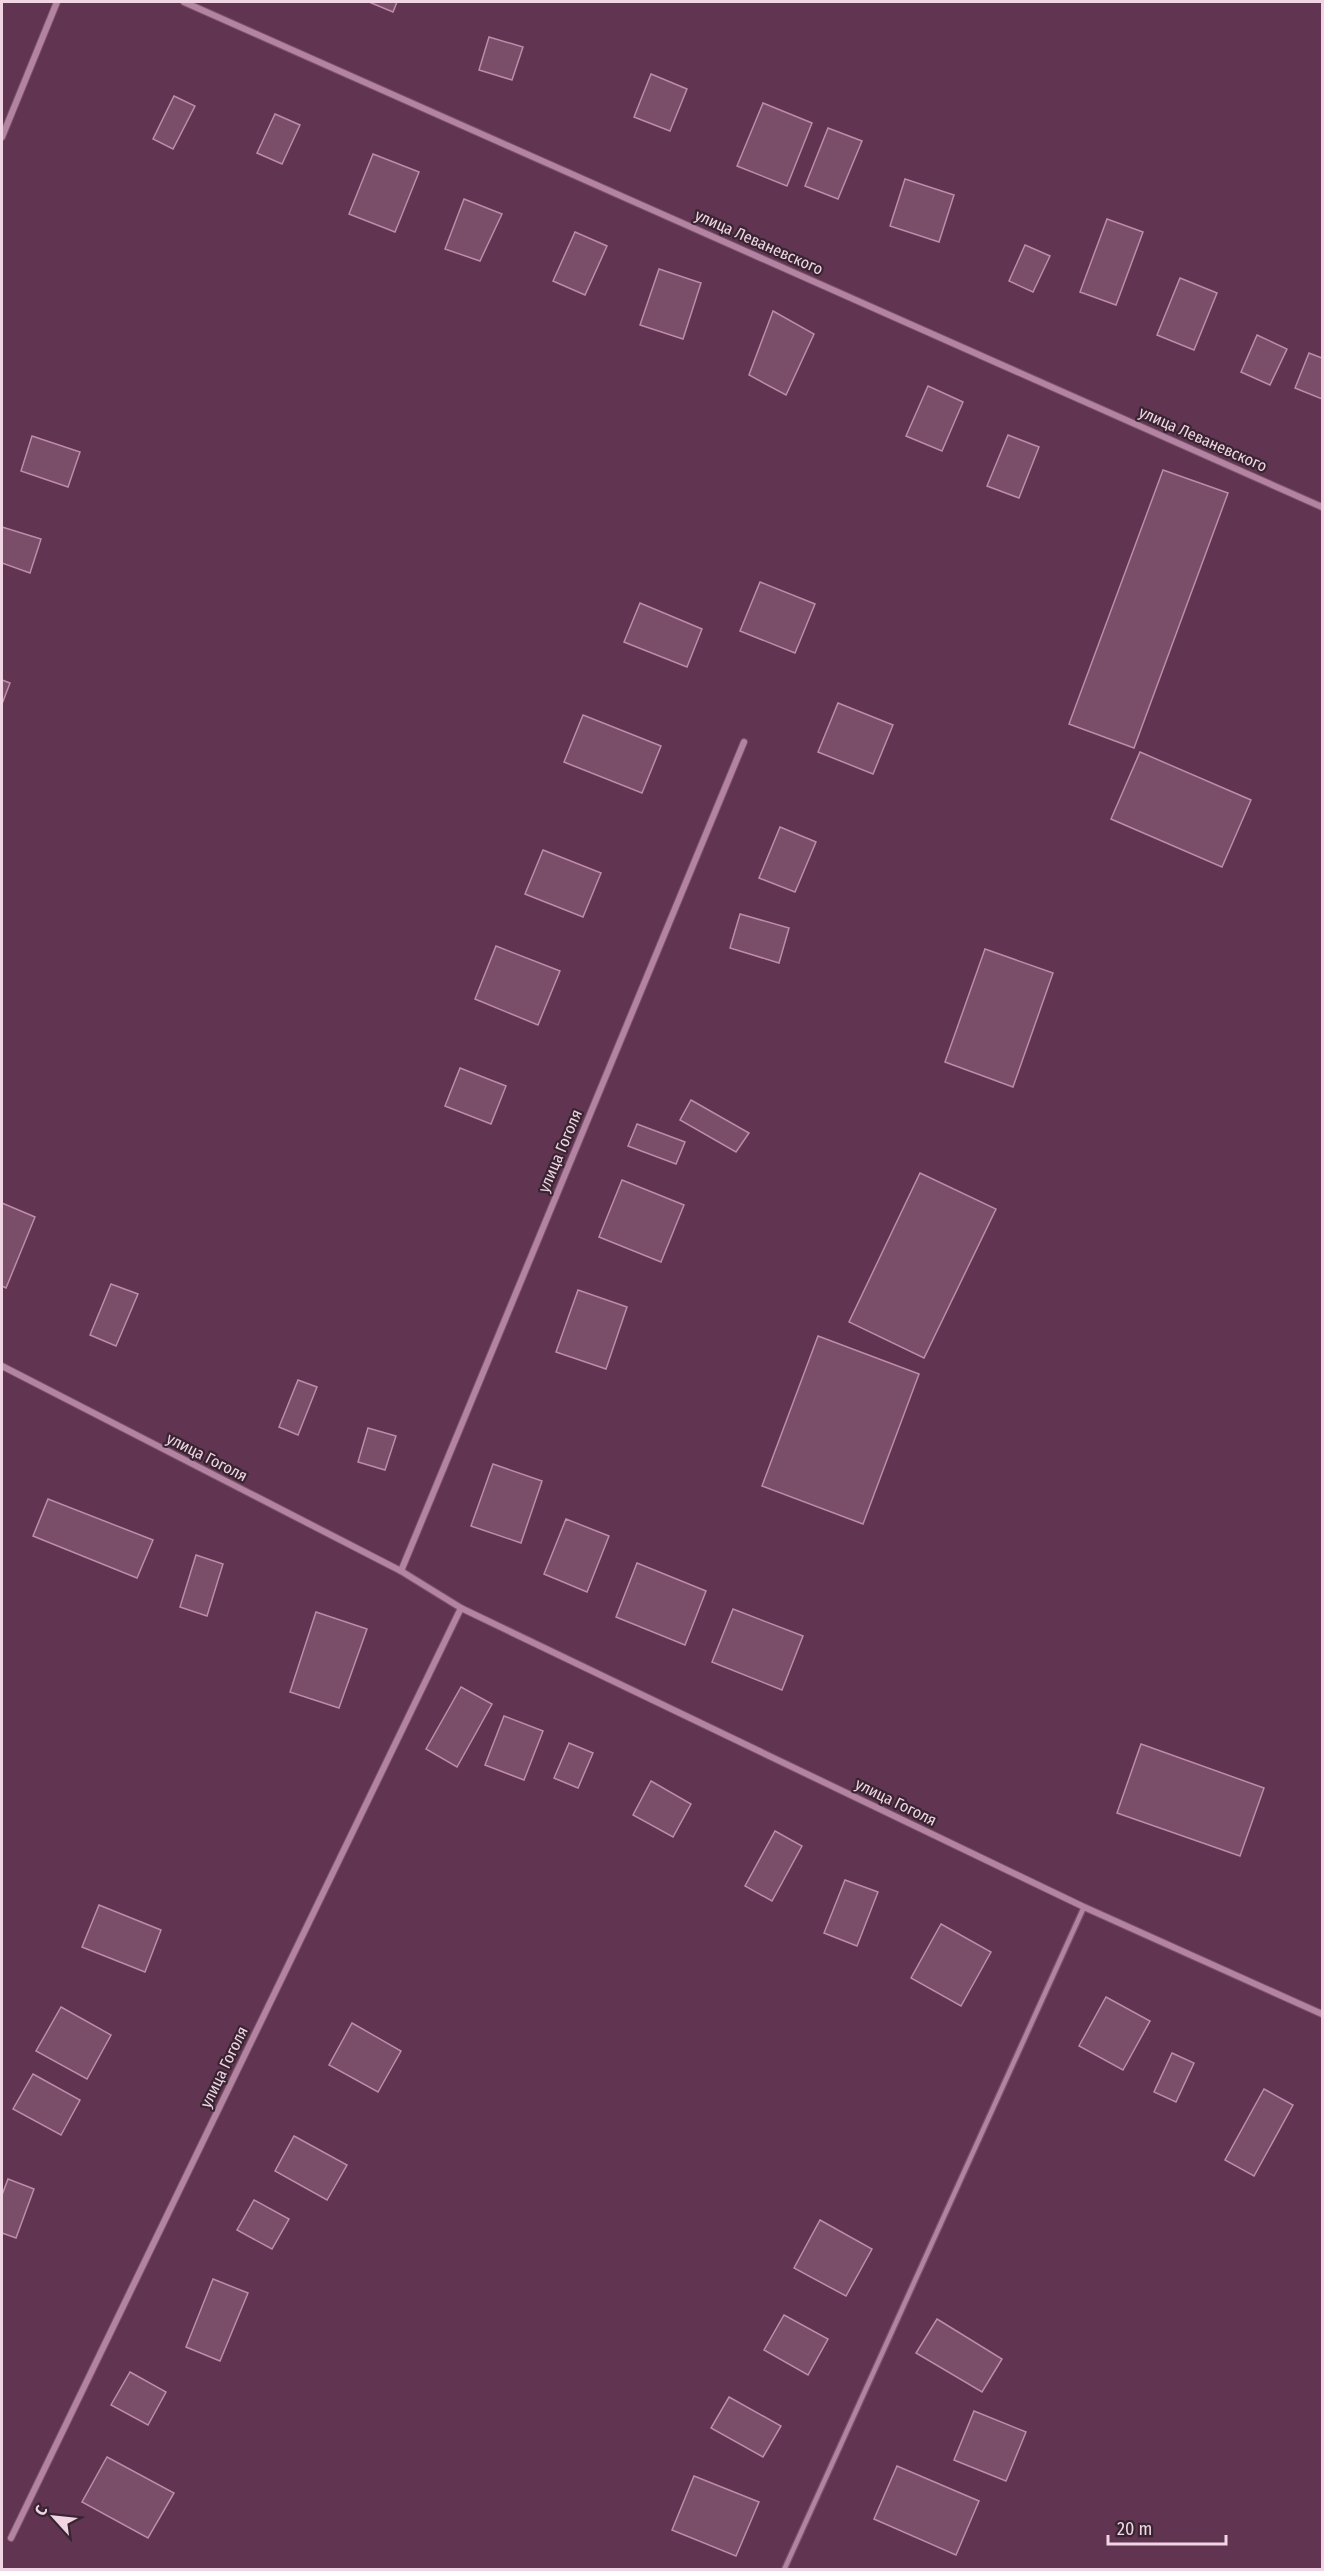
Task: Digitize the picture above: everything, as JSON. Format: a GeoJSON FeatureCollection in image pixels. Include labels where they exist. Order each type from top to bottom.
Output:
{"type":"FeatureCollection","features":[{"type":"Feature","properties":{"kind":"street"},"geometry":{"type":"LineString","coordinates":[[2,137],[57,2]]}},
{"type":"Feature","properties":{"kind":"street","name":"улица Леваневского"},"geometry":{"type":"LineString","coordinates":[[184,2],[1323,507]]}},
{"type":"Feature","properties":{"kind":"street","name":"улица Гоголя"},"geometry":{"type":"LineString","coordinates":[[400,1571],[744,742]]}},
{"type":"Feature","properties":{"kind":"street","name":"улица Гоголя"},"geometry":{"type":"LineString","coordinates":[[2,1366],[400,1571],[461,1608],[1084,1907],[1323,2014]]}},
{"type":"Feature","properties":{"kind":"street","name":"улица Гоголя"},"geometry":{"type":"LineString","coordinates":[[11,2538],[461,1608]]}},
{"type":"Feature","properties":{"kind":"lane"},"geometry":{"type":"LineString","coordinates":[[784,2570],[1084,1907]]}},
{"type":"Feature","properties":{"kind":"building"},"geometry":{"type":"Polygon","coordinates":[[[369,2],[397,2],[393,12],[369,2]]]}},
{"type":"Feature","properties":{"kind":"building"},"geometry":{"type":"Polygon","coordinates":[[[489,37],[523,47],[512,80],[479,70],[489,37]]]}},
{"type":"Feature","properties":{"kind":"building"},"geometry":{"type":"Polygon","coordinates":[[[651,74],[687,89],[670,131],[634,117],[651,74]]]}},
{"type":"Feature","properties":{"kind":"building"},"geometry":{"type":"Polygon","coordinates":[[[174,96],[195,106],[173,149],[153,139],[174,96]]]}},
{"type":"Feature","properties":{"kind":"building"},"geometry":{"type":"Polygon","coordinates":[[[763,103],[812,123],[787,186],[737,166],[763,103]]]}},
{"type":"Feature","properties":{"kind":"building"},"geometry":{"type":"Polygon","coordinates":[[[275,114],[300,125],[282,164],[257,153],[275,114]]]}},
{"type":"Feature","properties":{"kind":"building"},"geometry":{"type":"Polygon","coordinates":[[[828,128],[862,141],[838,199],[805,186],[828,128]]]}},
{"type":"Feature","properties":{"kind":"building"},"geometry":{"type":"Polygon","coordinates":[[[373,154],[419,172],[395,232],[349,214],[373,154]]]}},
{"type":"Feature","properties":{"kind":"building"},"geometry":{"type":"Polygon","coordinates":[[[905,179],[954,195],[939,242],[890,226],[905,179]]]}},
{"type":"Feature","properties":{"kind":"building"},"geometry":{"type":"Polygon","coordinates":[[[464,199],[502,214],[480,261],[445,249],[464,199]]]}},
{"type":"Feature","properties":{"kind":"building"},"geometry":{"type":"Polygon","coordinates":[[[1107,219],[1143,232],[1116,305],[1080,292],[1107,219]]]}},
{"type":"Feature","properties":{"kind":"building"},"geometry":{"type":"Polygon","coordinates":[[[575,232],[607,246],[585,295],[553,281],[575,232]]]}},
{"type":"Feature","properties":{"kind":"building"},"geometry":{"type":"Polygon","coordinates":[[[1025,245],[1050,256],[1033,292],[1009,281],[1025,245]]]}},
{"type":"Feature","properties":{"kind":"building"},"geometry":{"type":"Polygon","coordinates":[[[659,269],[701,283],[683,339],[640,325],[659,269]]]}},
{"type":"Feature","properties":{"kind":"building"},"geometry":{"type":"Polygon","coordinates":[[[1180,278],[1217,293],[1194,350],[1157,335],[1180,278]]]}},
{"type":"Feature","properties":{"kind":"building"},"geometry":{"type":"Polygon","coordinates":[[[773,311],[814,334],[786,395],[749,375],[773,311]]]}},
{"type":"Feature","properties":{"kind":"building"},"geometry":{"type":"Polygon","coordinates":[[[1257,335],[1287,349],[1270,385],[1241,372],[1257,335]]]}},
{"type":"Feature","properties":{"kind":"building"},"geometry":{"type":"Polygon","coordinates":[[[1309,353],[1322,358],[1322,399],[1295,388],[1309,353]]]}},
{"type":"Feature","properties":{"kind":"building"},"geometry":{"type":"Polygon","coordinates":[[[928,386],[963,402],[942,451],[906,436],[928,386]]]}},
{"type":"Feature","properties":{"kind":"building"},"geometry":{"type":"Polygon","coordinates":[[[1008,435],[1039,447],[1019,498],[987,486],[1008,435]]]}},
{"type":"Feature","properties":{"kind":"building"},"geometry":{"type":"Polygon","coordinates":[[[32,436],[80,452],[68,487],[21,471],[32,436]]]}},
{"type":"Feature","properties":{"kind":"building"},"geometry":{"type":"Polygon","coordinates":[[[1163,470],[1228,493],[1134,748],[1069,724],[1163,470]]]}},
{"type":"Feature","properties":{"kind":"building"},"geometry":{"type":"Polygon","coordinates":[[[2,527],[41,539],[30,573],[2,563],[2,527]]]}},
{"type":"Feature","properties":{"kind":"building"},"geometry":{"type":"Polygon","coordinates":[[[760,582],[815,604],[795,653],[740,631],[760,582]]]}},
{"type":"Feature","properties":{"kind":"building"},"geometry":{"type":"Polygon","coordinates":[[[640,603],[702,629],[687,667],[624,642],[640,603]]]}},
{"type":"Feature","properties":{"kind":"building"},"geometry":{"type":"Polygon","coordinates":[[[2,680],[10,683],[2,704],[2,680]]]}},
{"type":"Feature","properties":{"kind":"building"},"geometry":{"type":"Polygon","coordinates":[[[838,703],[893,725],[873,774],[818,752],[838,703]]]}},
{"type":"Feature","properties":{"kind":"building"},"geometry":{"type":"Polygon","coordinates":[[[583,715],[661,746],[642,793],[564,762],[583,715]]]}},
{"type":"Feature","properties":{"kind":"building"},"geometry":{"type":"Polygon","coordinates":[[[1140,752],[1251,800],[1222,867],[1111,819],[1140,752]]]}},
{"type":"Feature","properties":{"kind":"building"},"geometry":{"type":"Polygon","coordinates":[[[780,827],[816,842],[795,892],[759,878],[780,827]]]}},
{"type":"Feature","properties":{"kind":"building"},"geometry":{"type":"Polygon","coordinates":[[[543,850],[601,873],[583,917],[525,894],[543,850]]]}},
{"type":"Feature","properties":{"kind":"building"},"geometry":{"type":"Polygon","coordinates":[[[740,914],[789,928],[779,963],[730,948],[740,914]]]}},
{"type":"Feature","properties":{"kind":"building"},"geometry":{"type":"Polygon","coordinates":[[[496,946],[560,971],[538,1025],[475,999],[496,946]]]}},
{"type":"Feature","properties":{"kind":"building"},"geometry":{"type":"Polygon","coordinates":[[[985,949],[1053,973],[1013,1087],[945,1062],[985,949]]]}},
{"type":"Feature","properties":{"kind":"building"},"geometry":{"type":"Polygon","coordinates":[[[460,1068],[506,1086],[491,1124],[445,1106],[460,1068]]]}},
{"type":"Feature","properties":{"kind":"building"},"geometry":{"type":"Polygon","coordinates":[[[691,1100],[749,1133],[736,1152],[680,1120],[691,1100]]]}},
{"type":"Feature","properties":{"kind":"building"},"geometry":{"type":"Polygon","coordinates":[[[637,1124],[685,1142],[676,1164],[628,1146],[637,1124]]]}},
{"type":"Feature","properties":{"kind":"building"},"geometry":{"type":"Polygon","coordinates":[[[920,1173],[996,1209],[924,1358],[849,1322],[920,1173]]]}},
{"type":"Feature","properties":{"kind":"building"},"geometry":{"type":"Polygon","coordinates":[[[622,1180],[684,1205],[661,1262],[599,1237],[622,1180]]]}},
{"type":"Feature","properties":{"kind":"building"},"geometry":{"type":"Polygon","coordinates":[[[2,1203],[35,1217],[6,1288],[2,1286],[2,1203]]]}},
{"type":"Feature","properties":{"kind":"building"},"geometry":{"type":"Polygon","coordinates":[[[111,1284],[138,1294],[116,1346],[90,1335],[111,1284]]]}},
{"type":"Feature","properties":{"kind":"building"},"geometry":{"type":"Polygon","coordinates":[[[578,1290],[627,1307],[606,1369],[556,1352],[578,1290]]]}},
{"type":"Feature","properties":{"kind":"building"},"geometry":{"type":"Polygon","coordinates":[[[818,1336],[919,1374],[863,1524],[762,1486],[818,1336]]]}},
{"type":"Feature","properties":{"kind":"building"},"geometry":{"type":"Polygon","coordinates":[[[298,1380],[317,1387],[298,1435],[279,1427],[298,1380]]]}},
{"type":"Feature","properties":{"kind":"building"},"geometry":{"type":"Polygon","coordinates":[[[368,1428],[396,1436],[385,1470],[358,1462],[368,1428]]]}},
{"type":"Feature","properties":{"kind":"building"},"geometry":{"type":"Polygon","coordinates":[[[493,1464],[542,1481],[521,1543],[471,1526],[493,1464]]]}},
{"type":"Feature","properties":{"kind":"building"},"geometry":{"type":"Polygon","coordinates":[[[48,1499],[153,1540],[137,1578],[33,1536],[48,1499]]]}},
{"type":"Feature","properties":{"kind":"building"},"geometry":{"type":"Polygon","coordinates":[[[566,1519],[609,1536],[587,1592],[544,1574],[566,1519]]]}},
{"type":"Feature","properties":{"kind":"building"},"geometry":{"type":"Polygon","coordinates":[[[196,1555],[223,1564],[207,1616],[180,1607],[196,1555]]]}},
{"type":"Feature","properties":{"kind":"building"},"geometry":{"type":"Polygon","coordinates":[[[637,1563],[706,1591],[685,1645],[616,1617],[637,1563]]]}},
{"type":"Feature","properties":{"kind":"building"},"geometry":{"type":"Polygon","coordinates":[[[733,1609],[803,1636],[782,1690],[712,1662],[733,1609]]]}},
{"type":"Feature","properties":{"kind":"building"},"geometry":{"type":"Polygon","coordinates":[[[316,1612],[367,1629],[339,1708],[290,1692],[316,1612]]]}},
{"type":"Feature","properties":{"kind":"building"},"geometry":{"type":"Polygon","coordinates":[[[461,1687],[492,1704],[457,1767],[426,1749],[461,1687]]]}},
{"type":"Feature","properties":{"kind":"building"},"geometry":{"type":"Polygon","coordinates":[[[504,1716],[543,1731],[524,1780],[485,1765],[504,1716]]]}},
{"type":"Feature","properties":{"kind":"building"},"geometry":{"type":"Polygon","coordinates":[[[569,1743],[593,1753],[578,1788],[554,1778],[569,1743]]]}},
{"type":"Feature","properties":{"kind":"building"},"geometry":{"type":"Polygon","coordinates":[[[1141,1744],[1264,1788],[1240,1856],[1117,1813],[1141,1744]]]}},
{"type":"Feature","properties":{"kind":"building"},"geometry":{"type":"Polygon","coordinates":[[[651,1781],[691,1804],[673,1837],[633,1815],[651,1781]]]}},
{"type":"Feature","properties":{"kind":"building"},"geometry":{"type":"Polygon","coordinates":[[[775,1831],[802,1846],[772,1901],[745,1886],[775,1831]]]}},
{"type":"Feature","properties":{"kind":"building"},"geometry":{"type":"Polygon","coordinates":[[[845,1880],[878,1892],[857,1946],[824,1933],[845,1880]]]}},
{"type":"Feature","properties":{"kind":"building"},"geometry":{"type":"Polygon","coordinates":[[[99,1905],[161,1930],[145,1972],[82,1947],[99,1905]]]}},
{"type":"Feature","properties":{"kind":"building"},"geometry":{"type":"Polygon","coordinates":[[[941,1924],[991,1952],[961,2006],[911,1978],[941,1924]]]}},
{"type":"Feature","properties":{"kind":"building"},"geometry":{"type":"Polygon","coordinates":[[[1106,1997],[1150,2021],[1123,2070],[1079,2046],[1106,1997]]]}},
{"type":"Feature","properties":{"kind":"building"},"geometry":{"type":"Polygon","coordinates":[[[61,2007],[111,2035],[87,2079],[36,2051],[61,2007]]]}},
{"type":"Feature","properties":{"kind":"building"},"geometry":{"type":"Polygon","coordinates":[[[352,2023],[401,2051],[378,2092],[329,2065],[352,2023]]]}},
{"type":"Feature","properties":{"kind":"building"},"geometry":{"type":"Polygon","coordinates":[[[1172,2053],[1194,2063],[1176,2102],[1154,2092],[1172,2053]]]}},
{"type":"Feature","properties":{"kind":"building"},"geometry":{"type":"Polygon","coordinates":[[[33,2074],[80,2100],[61,2135],[13,2109],[33,2074]]]}},
{"type":"Feature","properties":{"kind":"building"},"geometry":{"type":"Polygon","coordinates":[[[1264,2089],[1293,2105],[1254,2176],[1225,2160],[1264,2089]]]}},
{"type":"Feature","properties":{"kind":"building"},"geometry":{"type":"Polygon","coordinates":[[[294,2136],[347,2165],[327,2200],[275,2171],[294,2136]]]}},
{"type":"Feature","properties":{"kind":"building"},"geometry":{"type":"Polygon","coordinates":[[[8,2179],[34,2189],[16,2238],[2,2233],[2,2195],[8,2179]]]}},
{"type":"Feature","properties":{"kind":"building"},"geometry":{"type":"Polygon","coordinates":[[[254,2200],[289,2219],[272,2249],[237,2230],[254,2200]]]}},
{"type":"Feature","properties":{"kind":"building"},"geometry":{"type":"Polygon","coordinates":[[[820,2220],[872,2249],[846,2296],[794,2268],[820,2220]]]}},
{"type":"Feature","properties":{"kind":"building"},"geometry":{"type":"Polygon","coordinates":[[[213,2279],[248,2293],[220,2361],[186,2347],[213,2279]]]}},
{"type":"Feature","properties":{"kind":"building"},"geometry":{"type":"Polygon","coordinates":[[[784,2315],[828,2339],[808,2375],[764,2350],[784,2315]]]}},
{"type":"Feature","properties":{"kind":"building"},"geometry":{"type":"Polygon","coordinates":[[[937,2319],[1002,2359],[982,2392],[916,2353],[937,2319]]]}},
{"type":"Feature","properties":{"kind":"building"},"geometry":{"type":"Polygon","coordinates":[[[130,2372],[166,2392],[148,2425],[111,2405],[130,2372]]]}},
{"type":"Feature","properties":{"kind":"building"},"geometry":{"type":"Polygon","coordinates":[[[729,2397],[781,2426],[763,2457],[711,2428],[729,2397]]]}},
{"type":"Feature","properties":{"kind":"building"},"geometry":{"type":"Polygon","coordinates":[[[974,2411],[1026,2432],[1006,2481],[954,2460],[974,2411]]]}},
{"type":"Feature","properties":{"kind":"building"},"geometry":{"type":"Polygon","coordinates":[[[107,2457],[174,2493],[148,2538],[82,2502],[107,2457]]]}},
{"type":"Feature","properties":{"kind":"building"},"geometry":{"type":"Polygon","coordinates":[[[897,2466],[979,2501],[956,2555],[874,2519],[897,2466]]]}},
{"type":"Feature","properties":{"kind":"building"},"geometry":{"type":"Polygon","coordinates":[[[694,2476],[759,2502],[736,2556],[672,2530],[694,2476]]]}}]}
